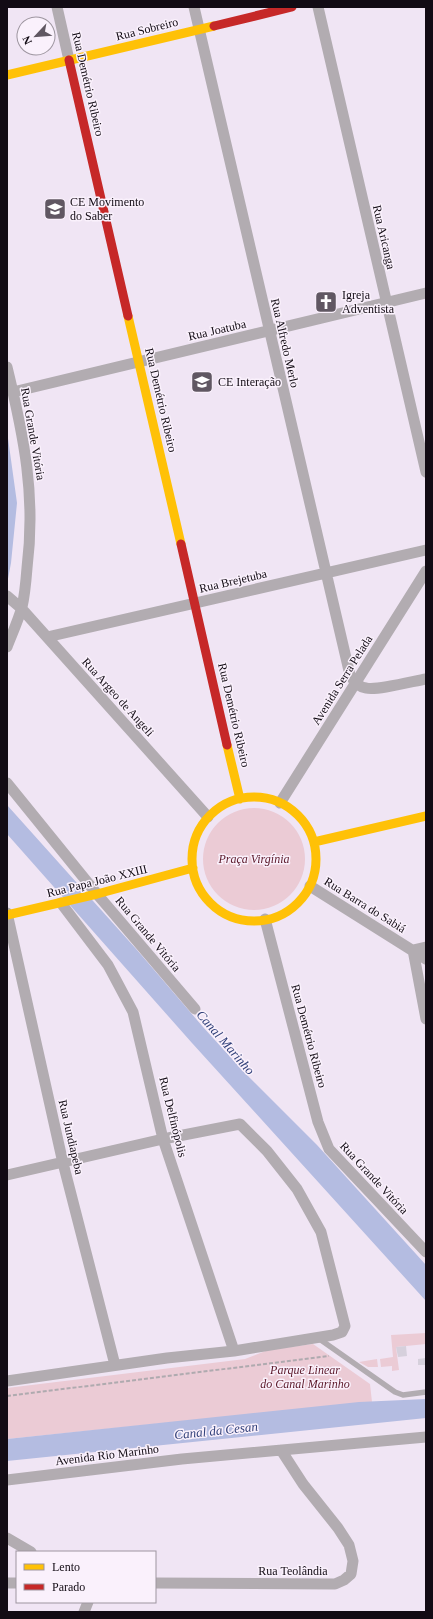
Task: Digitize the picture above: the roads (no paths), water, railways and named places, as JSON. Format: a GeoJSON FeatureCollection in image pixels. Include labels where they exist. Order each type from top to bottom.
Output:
{"type":"FeatureCollection","features":[{"type":"Feature","properties":{"kind":"street","name":"Rua Demétrio Ribeiro"},"geometry":{"type":"LineString","coordinates":[[57,7],[240,798]]}},
{"type":"Feature","properties":{"kind":"street","name":"Rua Alfredo Merlo"},"geometry":{"type":"LineString","coordinates":[[194,7],[348,670],[355,683]]}},
{"type":"Feature","properties":{"kind":"street","name":"Rua Sobreiro"},"geometry":{"type":"LineString","coordinates":[[7,75],[292,7]]}},
{"type":"Feature","properties":{"kind":"street","name":"Rua Aricanga"},"geometry":{"type":"LineString","coordinates":[[318,7],[426,472]]}},
{"type":"Feature","properties":{"kind":"street","name":"Rua Joatuba"},"geometry":{"type":"LineString","coordinates":[[13,392],[426,293]]}},
{"type":"Feature","properties":{"kind":"street","name":"Rua Grande Vitória"},"geometry":{"type":"LineString","coordinates":[[7,367],[27,460],[31,509],[29,555],[21,608],[7,647]]}},
{"type":"Feature","properties":{"kind":"street","name":"Rua Brejetuba"},"geometry":{"type":"LineString","coordinates":[[47,637],[426,550]]}},
{"type":"Feature","properties":{"kind":"street","name":"Avenida Serra Pelada"},"geometry":{"type":"LineString","coordinates":[[280,803],[426,571]]}},
{"type":"Feature","properties":{"kind":"street","name":"Rua Argeo de Angeli"},"geometry":{"type":"LineString","coordinates":[[9,597],[21,608],[208,817]]}},
{"type":"Feature","properties":{"kind":"street"},"geometry":{"type":"LineString","coordinates":[[355,683],[371,689],[426,679]]}},
{"type":"Feature","properties":{"kind":"street","name":"Rua Grande Vitória"},"geometry":{"type":"LineString","coordinates":[[7,783],[94,895],[195,1009]]}},
{"type":"Feature","properties":{"kind":"street"},"geometry":{"type":"LineString","coordinates":[[257,797],[280,803],[301,819],[314,842],[316,864],[310,886],[302,898],[291,908],[279,915],[265,919],[250,920],[235,917],[215,907],[201,889],[193,868],[192,855],[194,841],[200,828],[208,817],[223,805],[240,798],[257,797]]}},
{"type":"Feature","properties":{"kind":"street"},"geometry":{"type":"LineString","coordinates":[[314,842],[426,816]]}},
{"type":"Feature","properties":{"kind":"street","name":"Rua Papa João XXIII"},"geometry":{"type":"LineString","coordinates":[[7,914],[94,895],[193,868]]}},
{"type":"Feature","properties":{"kind":"street","name":"Rua Barra do Sabiá"},"geometry":{"type":"LineString","coordinates":[[310,886],[426,959]]}},
{"type":"Feature","properties":{"kind":"street","name":"Rua Delfinópolis"},"geometry":{"type":"LineString","coordinates":[[63,902],[108,965],[133,1012],[163,1139],[234,1351]]}},
{"type":"Feature","properties":{"kind":"street","name":"Rua Jundiapeba"},"geometry":{"type":"LineString","coordinates":[[7,914],[63,1163],[115,1365]]}},
{"type":"Feature","properties":{"kind":"street","name":"Rua Demétrio Ribeiro"},"geometry":{"type":"LineString","coordinates":[[265,919],[318,1122],[324,1136]]}},
{"type":"Feature","properties":{"kind":"street"},"geometry":{"type":"LineString","coordinates":[[426,947],[413,950],[426,1019]]}},
{"type":"Feature","properties":{"kind":"street"},"geometry":{"type":"LineString","coordinates":[[7,1175],[163,1139],[240,1124],[267,1151],[297,1189],[321,1232],[345,1326],[342,1332],[338,1334],[318,1338],[234,1351],[167,1358],[7,1380]]}},
{"type":"Feature","properties":{"kind":"street","name":"Rua Grande Vitória"},"geometry":{"type":"LineString","coordinates":[[324,1136],[330,1148],[340,1161],[426,1252]]}},
{"type":"Feature","properties":{"kind":"street","name":"Avenida Rio Marinho"},"geometry":{"type":"LineString","coordinates":[[7,1480],[182,1459],[426,1437]]}},
{"type":"Feature","properties":{"kind":"street","name":"Rua Teolândia"},"geometry":{"type":"LineString","coordinates":[[156,1583],[335,1584],[352,1574],[353,1561],[349,1545],[338,1528],[303,1484],[280,1450]]}},
{"type":"Feature","properties":{"kind":"street"},"geometry":{"type":"LineString","coordinates":[[7,1538],[28,1551]]}},
{"type":"Feature","properties":{"kind":"lane"},"geometry":{"type":"LineString","coordinates":[[318,1338],[394,1392],[403,1395],[426,1392]]}},
{"type":"Feature","properties":{"kind":"water"},"geometry":{"type":"Polygon","coordinates":[[[7,431],[17,503],[11,563],[7,584],[7,431]]]}},
{"type":"Feature","properties":{"kind":"water"},"geometry":{"type":"Polygon","coordinates":[[[7,805],[243,1071],[317,1145],[426,1265],[426,1301],[192,1043],[7,834],[7,805]]]}},
{"type":"Feature","properties":{"kind":"water","name":"Canal da Cesan"},"geometry":{"type":"Polygon","coordinates":[[[426,1399],[426,1418],[7,1461],[7,1439],[359,1402],[426,1399]]]}},
{"type":"Feature","properties":{"kind":"place","name":"CE Movimento do Saber"},"geometry":{"type":"Point","coordinates":[55,209]}},
{"type":"Feature","properties":{"kind":"place","name":"Igreja Adventista"},"geometry":{"type":"Point","coordinates":[326,302]}},
{"type":"Feature","properties":{"kind":"place","name":"CE Interação"},"geometry":{"type":"Point","coordinates":[202,382]}},
{"type":"Feature","properties":{"kind":"park label","name":"Praça Virgínia"},"geometry":{"type":"Point","coordinates":[254,859]}},
{"type":"Feature","properties":{"kind":"park label","name":"Parque Linear do Canal Marinho"},"geometry":{"type":"Point","coordinates":[305,1377]}},
{"type":"Feature","properties":{"kind":"water label","name":"Canal Marinho"},"geometry":{"type":"Point","coordinates":[226,1042]}}]}
